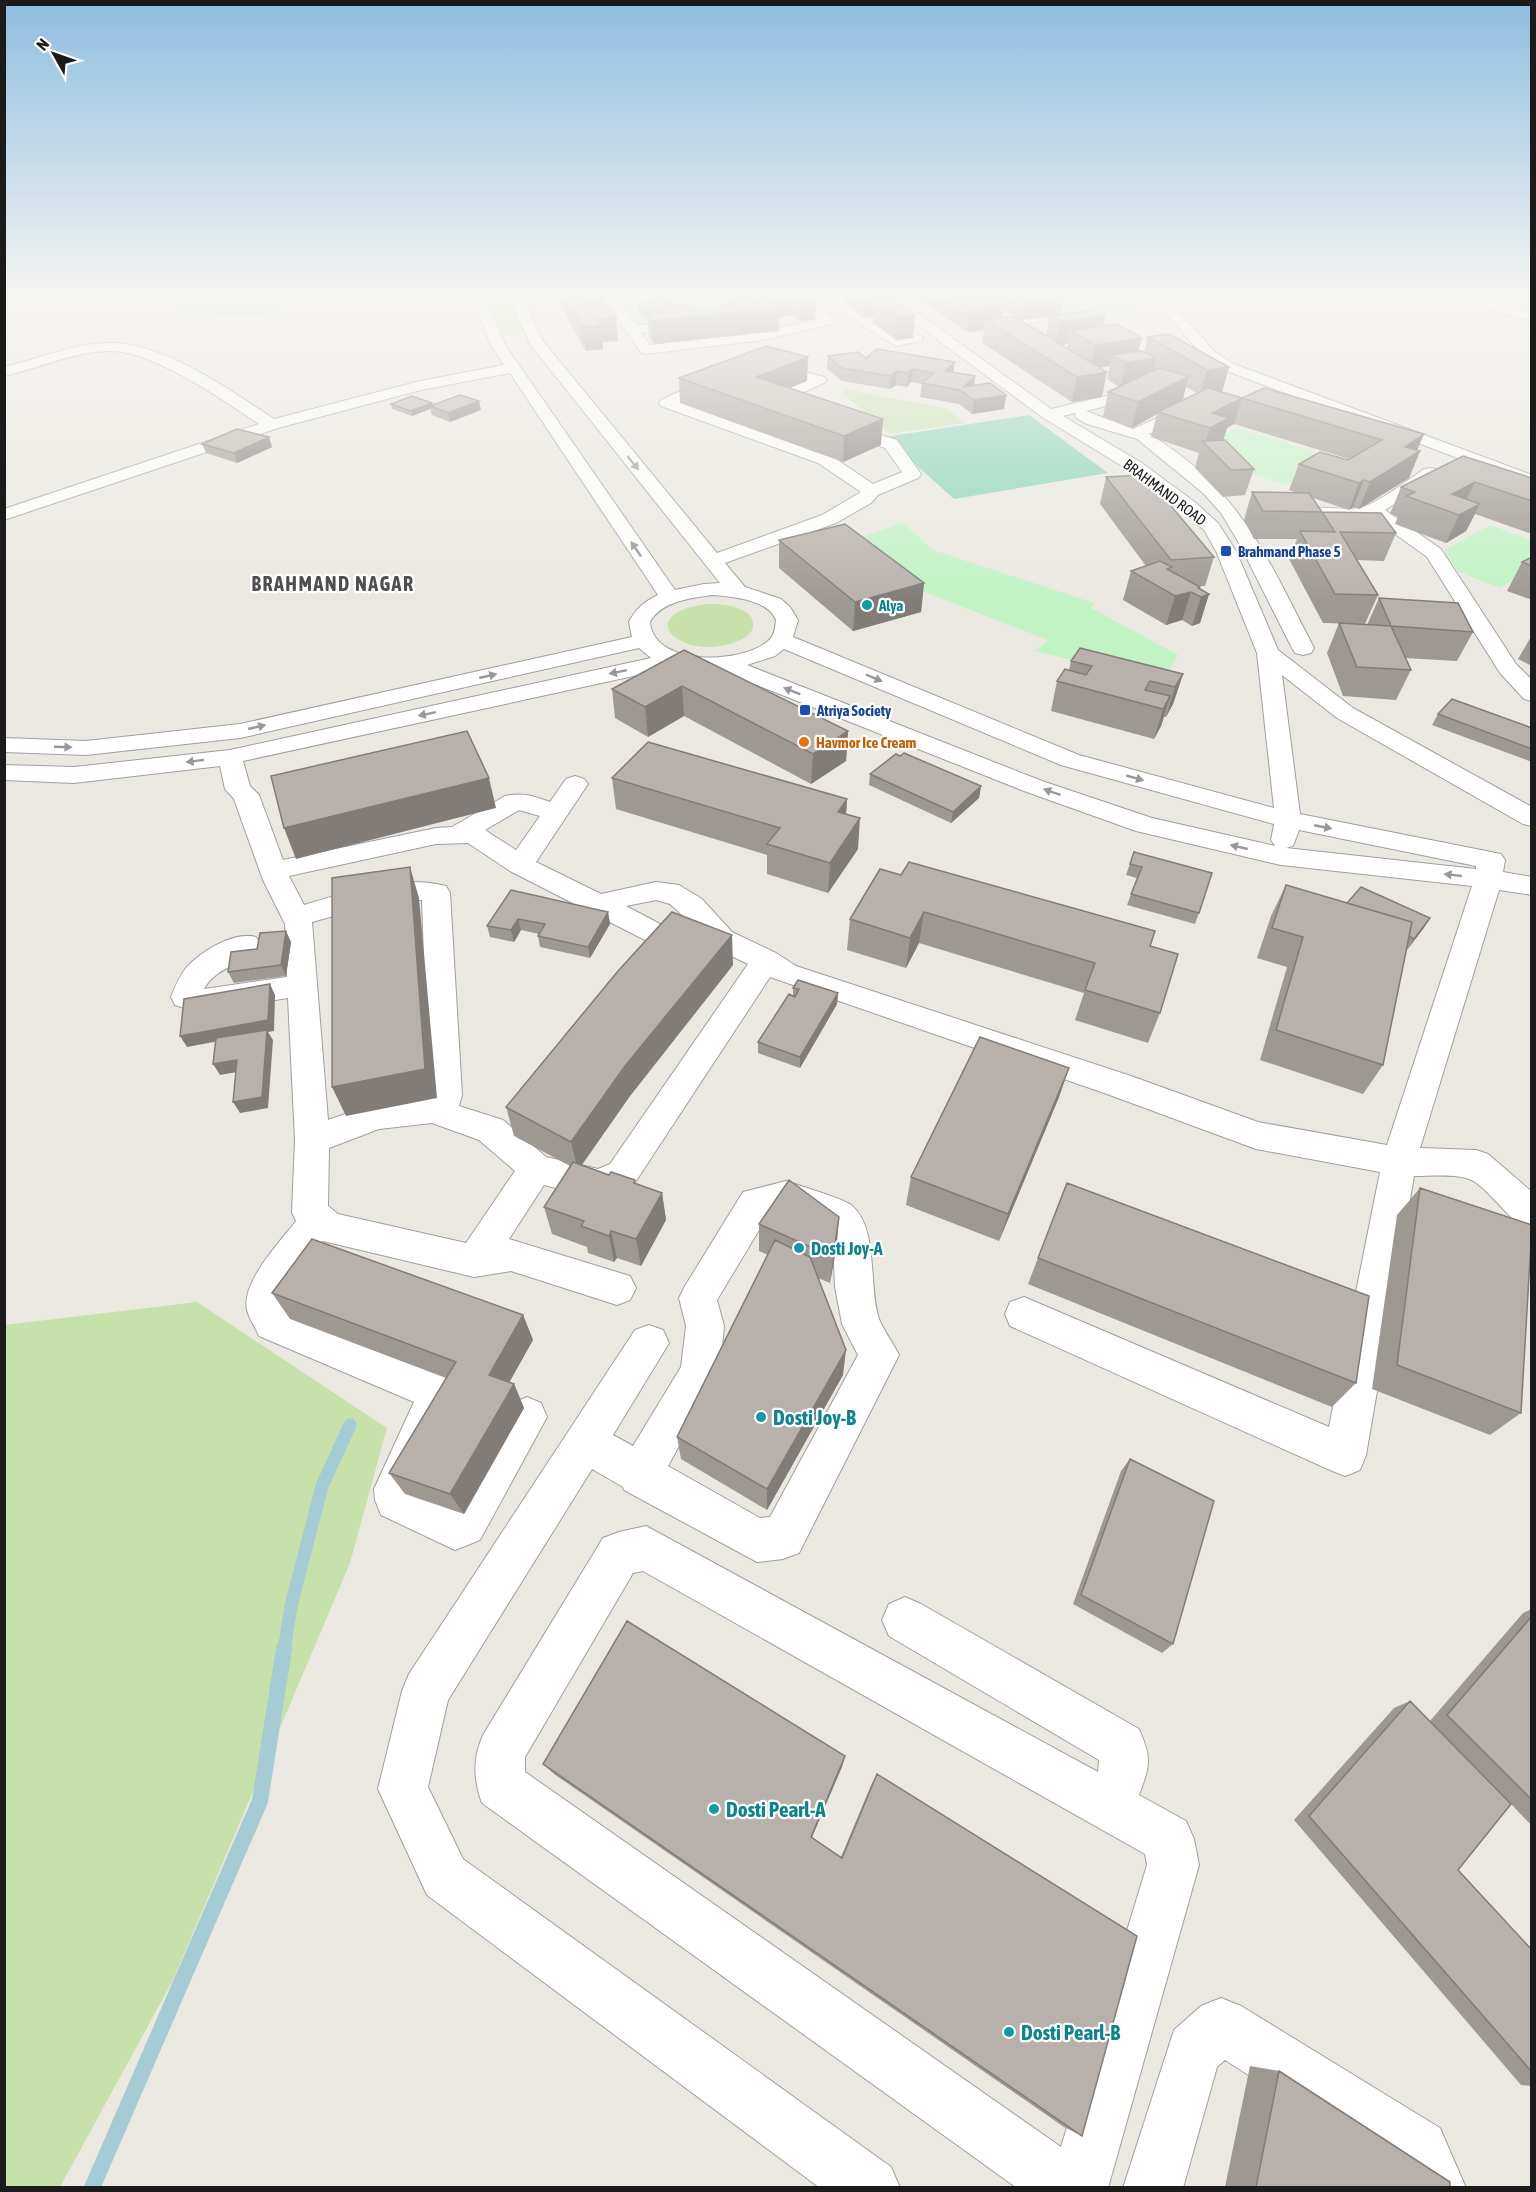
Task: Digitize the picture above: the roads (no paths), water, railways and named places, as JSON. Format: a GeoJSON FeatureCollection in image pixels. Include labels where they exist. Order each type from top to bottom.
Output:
{"type":"FeatureCollection","features":[{"type":"Feature","properties":{"kind":"street"},"geometry":{"type":"LineString","coordinates":[[230,398],[272,425]]}},
{"type":"Feature","properties":{"kind":"street"},"geometry":{"type":"LineString","coordinates":[[4,515],[272,425],[373,398]]}},
{"type":"Feature","properties":{"kind":"street"},"geometry":{"type":"LineString","coordinates":[[534,398],[669,597]]}},
{"type":"Feature","properties":{"kind":"street"},"geometry":{"type":"LineString","coordinates":[[581,398],[736,591]]}},
{"type":"Feature","properties":{"kind":"street"},"geometry":{"type":"LineString","coordinates":[[677,398],[667,403],[824,459],[872,491]]}},
{"type":"Feature","properties":{"kind":"street"},"geometry":{"type":"LineString","coordinates":[[775,398],[766,402],[789,410]]}},
{"type":"Feature","properties":{"kind":"street","name":"BRAHMAND ROAD"},"geometry":{"type":"LineString","coordinates":[[1027,398],[1048,414],[1136,467],[1211,527],[1227,551],[1268,653],[1288,820],[1281,856]]}},
{"type":"Feature","properties":{"kind":"street"},"geometry":{"type":"LineString","coordinates":[[1109,398],[1113,401]]}},
{"type":"Feature","properties":{"kind":"street"},"geometry":{"type":"LineString","coordinates":[[1048,414],[1122,398]]}},
{"type":"Feature","properties":{"kind":"street"},"geometry":{"type":"LineString","coordinates":[[1073,410],[1093,422],[1134,435],[1193,408],[1195,405],[1182,398]]}},
{"type":"Feature","properties":{"kind":"street"},"geometry":{"type":"LineString","coordinates":[[1312,398],[1532,481]]}},
{"type":"Feature","properties":{"kind":"street"},"geometry":{"type":"LineString","coordinates":[[713,561],[829,519],[865,499],[872,491],[912,474],[891,444],[823,421]]}},
{"type":"Feature","properties":{"kind":"street"},"geometry":{"type":"LineString","coordinates":[[557,432],[601,424]]}},
{"type":"Feature","properties":{"kind":"street"},"geometry":{"type":"LineString","coordinates":[[1144,438],[1186,467],[1228,510],[1250,546],[1303,648]]}},
{"type":"Feature","properties":{"kind":"street"},"geometry":{"type":"LineString","coordinates":[[1297,512],[1355,514],[1373,510],[1431,473]]}},
{"type":"Feature","properties":{"kind":"street"},"geometry":{"type":"LineString","coordinates":[[1192,510],[1251,510]]}},
{"type":"Feature","properties":{"kind":"street"},"geometry":{"type":"LineString","coordinates":[[1373,510],[1434,553],[1508,668],[1532,694]]}},
{"type":"Feature","properties":{"kind":"street"},"geometry":{"type":"LineString","coordinates":[[713,589],[757,596],[774,604],[784,615],[787,627],[782,640],[768,651],[758,655],[724,664],[698,664],[675,660],[656,652],[643,641],[638,629],[641,617],[652,606],[669,597],[713,589]]}},
{"type":"Feature","properties":{"kind":"street"},"geometry":{"type":"LineString","coordinates":[[782,640],[1070,760],[1288,820],[1489,869],[1532,886]]}},
{"type":"Feature","properties":{"kind":"street"},"geometry":{"type":"LineString","coordinates":[[4,745],[86,748],[240,731],[643,641]]}},
{"type":"Feature","properties":{"kind":"street"},"geometry":{"type":"LineString","coordinates":[[1268,653],[1345,713],[1532,818]]}},
{"type":"Feature","properties":{"kind":"street"},"geometry":{"type":"LineString","coordinates":[[4,772],[74,775],[238,756],[675,660]]}},
{"type":"Feature","properties":{"kind":"street"},"geometry":{"type":"LineString","coordinates":[[724,664],[1033,786],[1145,825],[1281,856],[1489,869],[1532,865]]}},
{"type":"Feature","properties":{"kind":"street"},"geometry":{"type":"LineString","coordinates":[[238,756],[238,789],[257,803],[274,871],[299,924],[312,1140],[310,1212],[328,1227],[474,1262],[512,1255],[617,1288]]}},
{"type":"Feature","properties":{"kind":"street"},"geometry":{"type":"LineString","coordinates":[[520,865],[575,784]]}},
{"type":"Feature","properties":{"kind":"street"},"geometry":{"type":"LineString","coordinates":[[456,836],[514,802],[525,802],[555,813]]}},
{"type":"Feature","properties":{"kind":"street"},"geometry":{"type":"LineString","coordinates":[[274,871],[436,836],[473,835],[520,865],[656,933],[722,939],[791,975],[1119,1085],[1256,1135],[1399,1161],[1476,1164],[1503,1186],[1532,1216]]}},
{"type":"Feature","properties":{"kind":"street"},"geometry":{"type":"LineString","coordinates":[[1024,1314],[1345,1455],[1399,1161],[1489,869]]}},
{"type":"Feature","properties":{"kind":"street"},"geometry":{"type":"LineString","coordinates":[[296,917],[374,896],[424,890],[436,893],[446,1095],[441,1112]]}},
{"type":"Feature","properties":{"kind":"street"},"geometry":{"type":"LineString","coordinates":[[598,904],[650,890],[672,891],[689,901],[722,939]]}},
{"type":"Feature","properties":{"kind":"street"},"geometry":{"type":"LineString","coordinates":[[633,959],[656,933]]}},
{"type":"Feature","properties":{"kind":"street"},"geometry":{"type":"LineString","coordinates":[[246,944],[204,967],[190,982],[186,997],[197,1001],[303,985]]}},
{"type":"Feature","properties":{"kind":"street"},"geometry":{"type":"LineString","coordinates":[[312,1140],[377,1116],[434,1110],[498,1121],[536,1169],[600,1184],[622,1174],[766,960]]}},
{"type":"Feature","properties":{"kind":"street"},"geometry":{"type":"LineString","coordinates":[[474,1262],[536,1169]]}},
{"type":"Feature","properties":{"kind":"street"},"geometry":{"type":"LineString","coordinates":[[585,1442],[639,1475],[757,1540],[783,1537],[879,1355],[861,1324],[854,1287],[851,1235],[838,1216],[786,1196],[756,1203],[698,1298],[705,1326],[700,1371],[639,1475]]}},
{"type":"Feature","properties":{"kind":"street"},"geometry":{"type":"LineString","coordinates":[[319,1219],[270,1283],[266,1309],[273,1324],[430,1389],[437,1398],[395,1489],[396,1500],[455,1528],[465,1525],[527,1417]]}},
{"type":"Feature","properties":{"kind":"street"},"geometry":{"type":"LineString","coordinates":[[649,1343],[426,1690],[403,1789],[445,1877],[870,2187]]}},
{"type":"Feature","properties":{"kind":"street"},"geometry":{"type":"LineString","coordinates":[[1068,2187],[500,1785],[500,1752],[619,1554],[646,1548],[1168,1839],[1173,1864],[1078,2187]]}},
{"type":"Feature","properties":{"kind":"street"},"geometry":{"type":"LineString","coordinates":[[905,1620],[1122,1746],[1125,1766],[1109,1806]]}},
{"type":"Feature","properties":{"kind":"street"},"geometry":{"type":"LineString","coordinates":[[1153,2187],[1194,2050],[1221,2026],[1419,2149],[1436,2187]]}},
{"type":"Feature","properties":{"kind":"waterway"},"geometry":{"type":"LineString","coordinates":[[284,1651],[291,1606],[322,1486],[350,1425]]}},
{"type":"Feature","properties":{"kind":"waterway"},"geometry":{"type":"LineString","coordinates":[[92,2188],[260,1801],[284,1649]]}},
{"type":"Feature","properties":{"kind":"place","name":"Brahmand Phase 5"},"geometry":{"type":"Point","coordinates":[1226,551]}},
{"type":"Feature","properties":{"kind":"place","name":"Alya"},"geometry":{"type":"Point","coordinates":[867,605]}},
{"type":"Feature","properties":{"kind":"place","name":"Atriya Society"},"geometry":{"type":"Point","coordinates":[805,710]}},
{"type":"Feature","properties":{"kind":"place","name":"Havmor Ice Cream"},"geometry":{"type":"Point","coordinates":[804,742]}},
{"type":"Feature","properties":{"kind":"place","name":"Dosti Joy-A"},"geometry":{"type":"Point","coordinates":[799,1248]}},
{"type":"Feature","properties":{"kind":"place","name":"Dosti Joy-B"},"geometry":{"type":"Point","coordinates":[761,1417]}},
{"type":"Feature","properties":{"kind":"place","name":"Dosti Pearl-A"},"geometry":{"type":"Point","coordinates":[714,1809]}},
{"type":"Feature","properties":{"kind":"place","name":"Dosti Pearl-B"},"geometry":{"type":"Point","coordinates":[1009,2032]}},
{"type":"Feature","properties":{"kind":"district","name":"BRAHMAND NAGAR"},"geometry":{"type":"Point","coordinates":[333,583]}}]}
